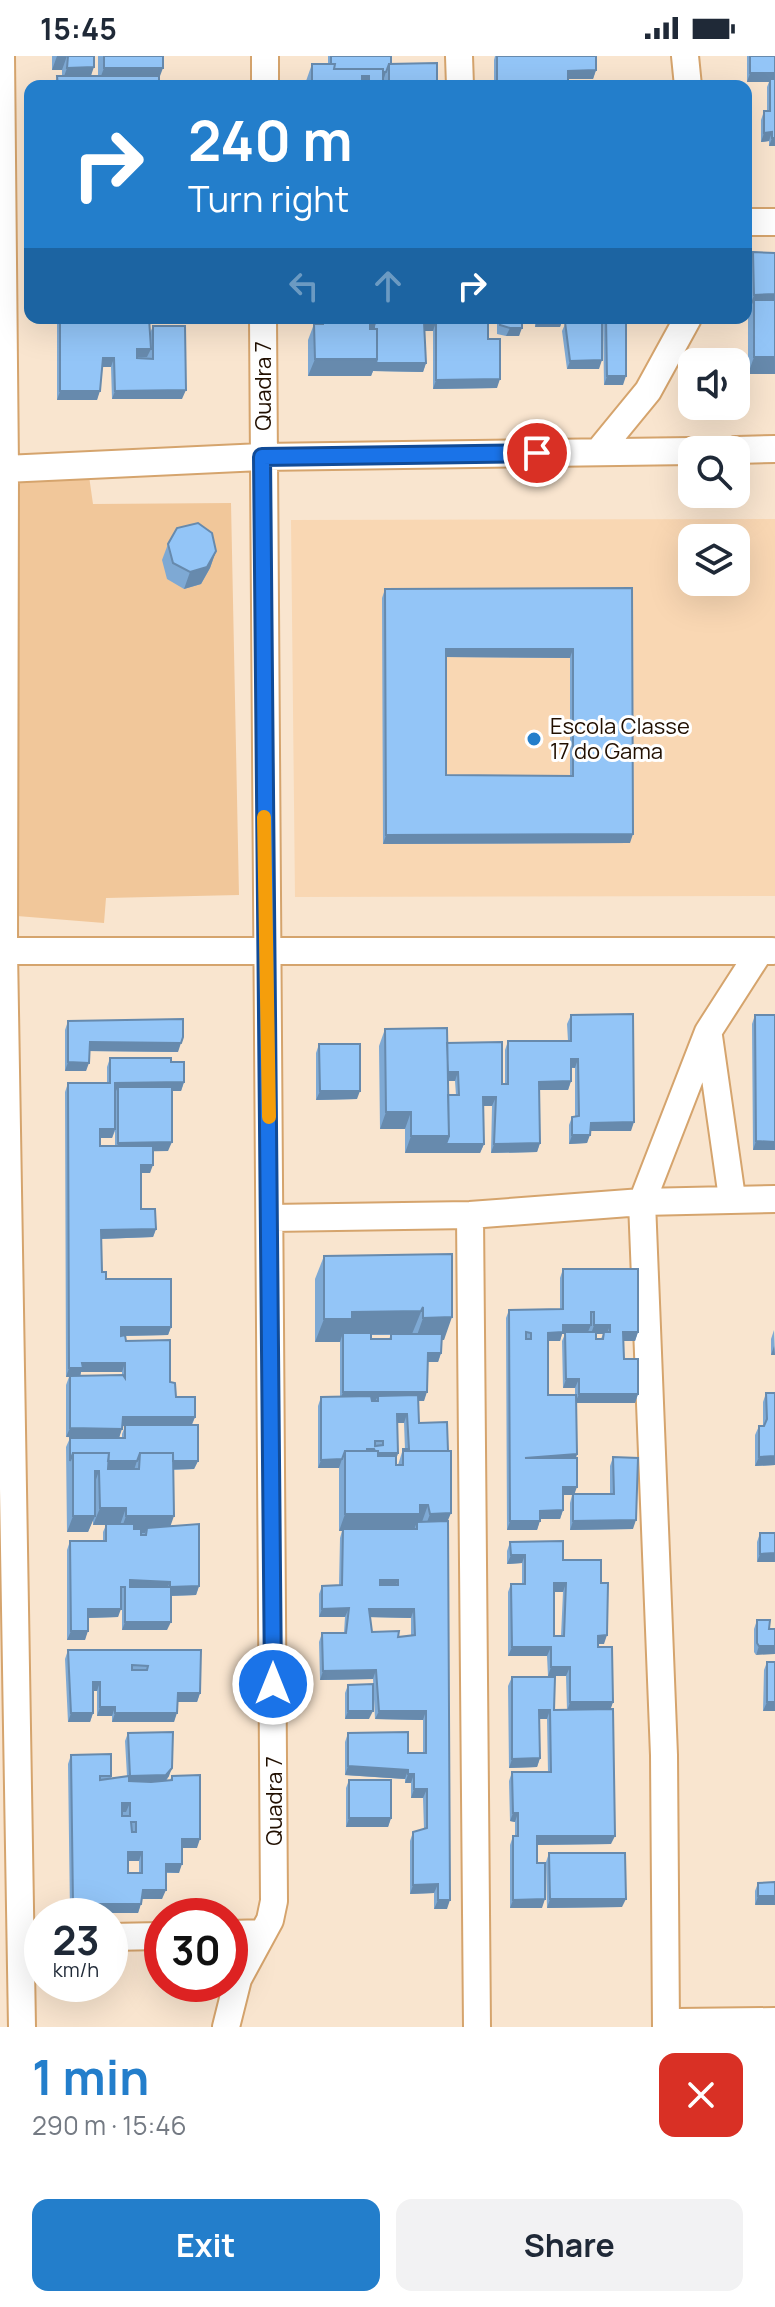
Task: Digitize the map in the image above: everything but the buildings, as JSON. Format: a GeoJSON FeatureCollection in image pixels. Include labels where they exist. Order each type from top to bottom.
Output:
{"type":"FeatureCollection","features":[{"type":"Feature","properties":{"kind":"main road"},"geometry":{"type":"LineString","coordinates":[[677,2027],[775,2026]]}},
{"type":"Feature","properties":{"kind":"street"},"geometry":{"type":"LineString","coordinates":[[1,56],[5,469],[4,951],[31,1898]]}},
{"type":"Feature","properties":{"kind":"street"},"geometry":{"type":"LineString","coordinates":[[265,56],[265,80]]}},
{"type":"Feature","properties":{"kind":"street"},"geometry":{"type":"LineString","coordinates":[[459,56],[460,80]]}},
{"type":"Feature","properties":{"kind":"street"},"geometry":{"type":"LineString","coordinates":[[685,56],[687,80]]}},
{"type":"Feature","properties":{"kind":"street"},"geometry":{"type":"LineString","coordinates":[[752,222],[775,222]]}},
{"type":"Feature","properties":{"kind":"street","name":"Quadra 7"},"geometry":{"type":"LineString","coordinates":[[226,2027],[238,1979],[270,1920],[274,1901],[263,324]]}},
{"type":"Feature","properties":{"kind":"street"},"geometry":{"type":"LineString","coordinates":[[598,452],[648,391],[685,324]]}},
{"type":"Feature","properties":{"kind":"street"},"geometry":{"type":"LineString","coordinates":[[750,450],[775,449]]}},
{"type":"Feature","properties":{"kind":"street"},"geometry":{"type":"LineString","coordinates":[[5,469],[262,457],[678,451]]}},
{"type":"Feature","properties":{"kind":"street"},"geometry":{"type":"LineString","coordinates":[[4,951],[768,951]]}},
{"type":"Feature","properties":{"kind":"street"},"geometry":{"type":"LineString","coordinates":[[666,2027],[664,1755],[642,1202],[708,1032],[768,951]]}},
{"type":"Feature","properties":{"kind":"street"},"geometry":{"type":"LineString","coordinates":[[708,1032],[732,1198]]}},
{"type":"Feature","properties":{"kind":"street"},"geometry":{"type":"LineString","coordinates":[[271,1218],[470,1215],[642,1202],[775,1199]]}},
{"type":"Feature","properties":{"kind":"street"},"geometry":{"type":"LineString","coordinates":[[470,1215],[477,2027]]}},
{"type":"Feature","properties":{"kind":"street"},"geometry":{"type":"LineString","coordinates":[[248,1933],[261,1933]]}},
{"type":"Feature","properties":{"kind":"street"},"geometry":{"type":"LineString","coordinates":[[22,2027],[25,2002]]}},
{"type":"Feature","properties":{"kind":"shaded area"},"geometry":{"type":"Polygon","coordinates":[[[88,469],[93,504],[231,503],[239,895],[106,898],[104,923],[17,916],[15,478],[88,469]]]}},
{"type":"Feature","properties":{"kind":"shaded area","name":"Escola Classe 17 do Gama"},"geometry":{"type":"Polygon","coordinates":[[[775,519],[775,896],[295,897],[291,520],[775,519]]]}},
{"type":"Feature","properties":{"kind":"slow traffic"},"geometry":{"type":"LineString","coordinates":[[264,817],[269,1117]]}},
{"type":"Feature","properties":{"kind":"place","name":"Escola Classe 17 do Gama"},"geometry":{"type":"Point","coordinates":[534,739]}},
{"type":"Feature","properties":{"kind":"route"},"geometry":{"type":"LineString","coordinates":[[273,1684],[262,457],[537,453]]}}]}
